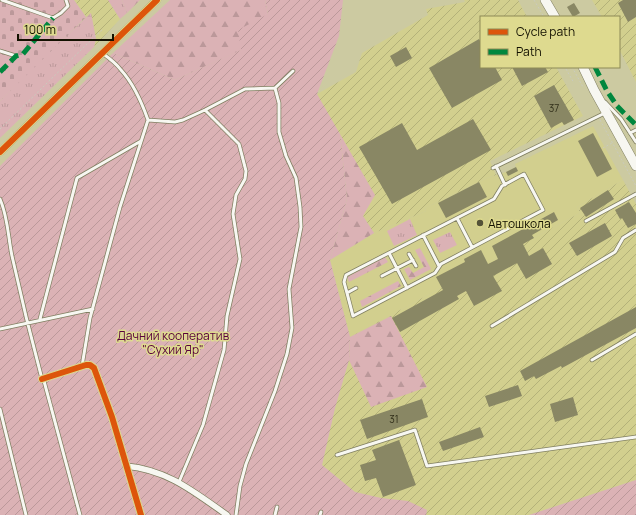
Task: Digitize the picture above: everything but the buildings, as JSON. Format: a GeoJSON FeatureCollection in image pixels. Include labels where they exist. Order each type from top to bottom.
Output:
{"type":"FeatureCollection","features":[{"type":"Feature","properties":{"kind":"main road"},"geometry":{"type":"LineString","coordinates":[[545,0],[554,16]]}},
{"type":"Feature","properties":{"kind":"main road"},"geometry":{"type":"LineString","coordinates":[[583,68],[636,166]]}},
{"type":"Feature","properties":{"kind":"street"},"geometry":{"type":"LineString","coordinates":[[0,152],[157,0]]}},
{"type":"Feature","properties":{"kind":"street"},"geometry":{"type":"LineString","coordinates":[[42,379],[82,366],[90,365],[94,368],[112,417],[141,515]]}},
{"type":"Feature","properties":{"kind":"street"},"geometry":{"type":"LineString","coordinates":[[126,466],[141,467],[166,475],[179,482],[227,515]]}},
{"type":"Feature","properties":{"kind":"lane"},"geometry":{"type":"LineString","coordinates":[[2,0],[53,18],[68,6],[66,0]]}},
{"type":"Feature","properties":{"kind":"lane"},"geometry":{"type":"LineString","coordinates":[[0,51],[16,56]]}},
{"type":"Feature","properties":{"kind":"lane"},"geometry":{"type":"LineString","coordinates":[[82,366],[93,309],[120,207],[148,120],[132,86],[122,70],[102,53]]}},
{"type":"Feature","properties":{"kind":"lane"},"geometry":{"type":"LineString","coordinates":[[148,120],[175,122],[204,110],[245,89],[275,88],[293,70]]}},
{"type":"Feature","properties":{"kind":"lane"},"geometry":{"type":"LineString","coordinates":[[236,515],[240,486],[246,464],[275,391],[287,354],[292,328],[289,289],[301,227],[300,207],[296,178],[286,156],[279,132],[279,103],[275,88]]}},
{"type":"Feature","properties":{"kind":"lane"},"geometry":{"type":"LineString","coordinates":[[594,90],[620,119],[636,142]]}},
{"type":"Feature","properties":{"kind":"lane"},"geometry":{"type":"LineString","coordinates":[[179,482],[204,425],[224,350],[227,316],[240,258],[233,214],[236,195],[245,179],[246,171],[239,144],[204,110]]}},
{"type":"Feature","properties":{"kind":"lane"},"geometry":{"type":"LineString","coordinates":[[505,185],[495,167],[607,112]]}},
{"type":"Feature","properties":{"kind":"lane"},"geometry":{"type":"LineString","coordinates":[[630,133],[636,130]]}},
{"type":"Feature","properties":{"kind":"lane"},"geometry":{"type":"LineString","coordinates":[[40,319],[77,178],[141,141]]}},
{"type":"Feature","properties":{"kind":"lane"},"geometry":{"type":"LineString","coordinates":[[524,174],[543,210],[441,264],[435,273],[353,316],[344,282],[346,275],[457,218],[494,199],[502,186],[524,174]]}},
{"type":"Feature","properties":{"kind":"lane"},"geometry":{"type":"LineString","coordinates":[[586,221],[636,194]]}},
{"type":"Feature","properties":{"kind":"lane"},"geometry":{"type":"LineString","coordinates":[[0,199],[6,217],[10,248],[26,322],[42,379],[44,381],[80,515]]}},
{"type":"Feature","properties":{"kind":"lane"},"geometry":{"type":"LineString","coordinates":[[457,218],[472,247]]}},
{"type":"Feature","properties":{"kind":"lane"},"geometry":{"type":"LineString","coordinates":[[492,326],[615,252],[623,238],[636,230]]}},
{"type":"Feature","properties":{"kind":"lane"},"geometry":{"type":"LineString","coordinates":[[423,235],[439,266]]}},
{"type":"Feature","properties":{"kind":"lane"},"geometry":{"type":"LineString","coordinates":[[389,253],[407,288]]}},
{"type":"Feature","properties":{"kind":"lane"},"geometry":{"type":"LineString","coordinates":[[410,254],[416,266]]}},
{"type":"Feature","properties":{"kind":"lane"},"geometry":{"type":"LineString","coordinates":[[382,276],[413,260]]}},
{"type":"Feature","properties":{"kind":"lane"},"geometry":{"type":"LineString","coordinates":[[347,293],[356,288]]}},
{"type":"Feature","properties":{"kind":"lane"},"geometry":{"type":"LineString","coordinates":[[0,329],[26,322],[93,309]]}},
{"type":"Feature","properties":{"kind":"lane"},"geometry":{"type":"LineString","coordinates":[[592,360],[636,334]]}},
{"type":"Feature","properties":{"kind":"lane"},"geometry":{"type":"LineString","coordinates":[[0,409],[26,515]]}},
{"type":"Feature","properties":{"kind":"lane"},"geometry":{"type":"LineString","coordinates":[[336,455],[415,430],[427,466],[636,437]]}},
{"type":"Feature","properties":{"kind":"lane"},"geometry":{"type":"LineString","coordinates":[[275,515],[277,507]]}},
{"type":"Feature","properties":{"kind":"path"},"geometry":{"type":"LineString","coordinates":[[534,0],[543,16]]}},
{"type":"Feature","properties":{"kind":"path"},"geometry":{"type":"LineString","coordinates":[[0,128],[103,29]]}},
{"type":"Feature","properties":{"kind":"path"},"geometry":{"type":"LineString","coordinates":[[566,69],[574,83]]}},
{"type":"Feature","properties":{"kind":"path"},"geometry":{"type":"LineString","coordinates":[[598,117],[636,186]]}},
{"type":"Feature","properties":{"kind":"path"},"geometry":{"type":"LineString","coordinates":[[603,148],[612,143]]}},
{"type":"Feature","properties":{"kind":"shaded area"},"geometry":{"type":"Polygon","coordinates":[[[74,0],[108,0],[120,19],[94,47],[96,39],[91,14],[86,17],[74,0]]]}},
{"type":"Feature","properties":{"kind":"shaded area"},"geometry":{"type":"Polygon","coordinates":[[[464,0],[518,0],[526,16],[480,16],[480,68],[557,68],[583,116],[490,161],[496,175],[425,208],[426,211],[374,233],[363,216],[317,94],[356,72],[362,53],[428,15],[426,9],[465,2],[464,0]]]}},
{"type":"Feature","properties":{"kind":"shaded area"},"geometry":{"type":"Polygon","coordinates":[[[592,0],[636,0],[636,82],[620,51],[620,16],[601,16],[592,0]]]}},
{"type":"Feature","properties":{"kind":"shaded area","name":"Автошкола"},"geometry":{"type":"Polygon","coordinates":[[[593,126],[623,180],[577,207],[580,213],[350,337],[330,260],[374,233],[426,211],[425,208],[487,178],[506,172],[516,167],[515,164],[593,126]]]}},
{"type":"Feature","properties":{"kind":"shaded area"},"geometry":{"type":"Polygon","coordinates":[[[623,180],[636,204],[636,480],[529,515],[426,515],[427,510],[355,492],[322,465],[335,408],[349,360],[350,337],[580,213],[577,207],[623,180]]]}},
{"type":"Feature","properties":{"kind":"green space"},"geometry":{"type":"Polygon","coordinates":[[[0,0],[74,0],[86,17],[0,101],[0,0]]]}},
{"type":"Feature","properties":{"kind":"green space"},"geometry":{"type":"Polygon","coordinates":[[[108,0],[122,0],[127,13],[120,19],[108,0]]]}},
{"type":"Feature","properties":{"kind":"green space"},"geometry":{"type":"Polygon","coordinates":[[[122,0],[140,0],[127,13],[122,0]]]}},
{"type":"Feature","properties":{"kind":"green space"},"geometry":{"type":"Polygon","coordinates":[[[170,0],[265,0],[268,14],[242,50],[175,80],[113,53],[170,0]]]}},
{"type":"Feature","properties":{"kind":"green space","name":"Дачний кооператив \"Сухий Яр\""},"geometry":{"type":"Polygon","coordinates":[[[265,0],[343,0],[339,36],[317,94],[340,134],[347,199],[330,260],[350,337],[349,360],[335,408],[322,465],[355,492],[381,498],[408,501],[427,510],[426,515],[0,515],[0,166],[113,53],[175,80],[241,50],[238,30],[268,14],[265,0]]]}},
{"type":"Feature","properties":{"kind":"green space"},"geometry":{"type":"Polygon","coordinates":[[[91,13],[96,39],[94,47],[0,138],[0,101],[29,71],[91,13]]]}},
{"type":"Feature","properties":{"kind":"green space"},"geometry":{"type":"Polygon","coordinates":[[[340,134],[375,195],[363,216],[374,233],[330,260],[347,199],[340,134]]]}},
{"type":"Feature","properties":{"kind":"green space"},"geometry":{"type":"Polygon","coordinates":[[[410,219],[417,235],[394,246],[387,231],[410,219]]]}},
{"type":"Feature","properties":{"kind":"green space"},"geometry":{"type":"Polygon","coordinates":[[[450,232],[457,245],[440,253],[433,240],[450,232]]]}},
{"type":"Feature","properties":{"kind":"green space"},"geometry":{"type":"Polygon","coordinates":[[[420,248],[431,269],[410,280],[404,269],[409,267],[413,273],[424,267],[415,250],[420,248]]]}},
{"type":"Feature","properties":{"kind":"green space"},"geometry":{"type":"Polygon","coordinates":[[[385,257],[388,262],[349,282],[347,277],[385,257]]]}},
{"type":"Feature","properties":{"kind":"green space"},"geometry":{"type":"Polygon","coordinates":[[[398,281],[401,286],[362,307],[360,301],[398,281]]]}},
{"type":"Feature","properties":{"kind":"green space"},"geometry":{"type":"Polygon","coordinates":[[[391,316],[427,387],[371,407],[349,360],[350,337],[391,316]]]}},
{"type":"Feature","properties":{"kind":"green space"},"geometry":{"type":"Polygon","coordinates":[[[636,480],[636,515],[529,515],[636,480]]]}},
{"type":"Feature","properties":{"kind":"marked path"},"geometry":{"type":"LineString","coordinates":[[0,72],[16,56],[23,54],[53,18]]}},
{"type":"Feature","properties":{"kind":"marked path"},"geometry":{"type":"LineString","coordinates":[[596,68],[607,91],[617,106],[636,125]]}},
{"type":"Feature","properties":{"kind":"cycle path"},"geometry":{"type":"LineString","coordinates":[[0,152],[157,0]]}},
{"type":"Feature","properties":{"kind":"cycle path"},"geometry":{"type":"LineString","coordinates":[[42,379],[86,365],[90,365],[94,368],[112,417],[141,515]]}},
{"type":"Feature","properties":{"kind":"place","name":"Автошкола"},"geometry":{"type":"Point","coordinates":[480,223]}}]}
